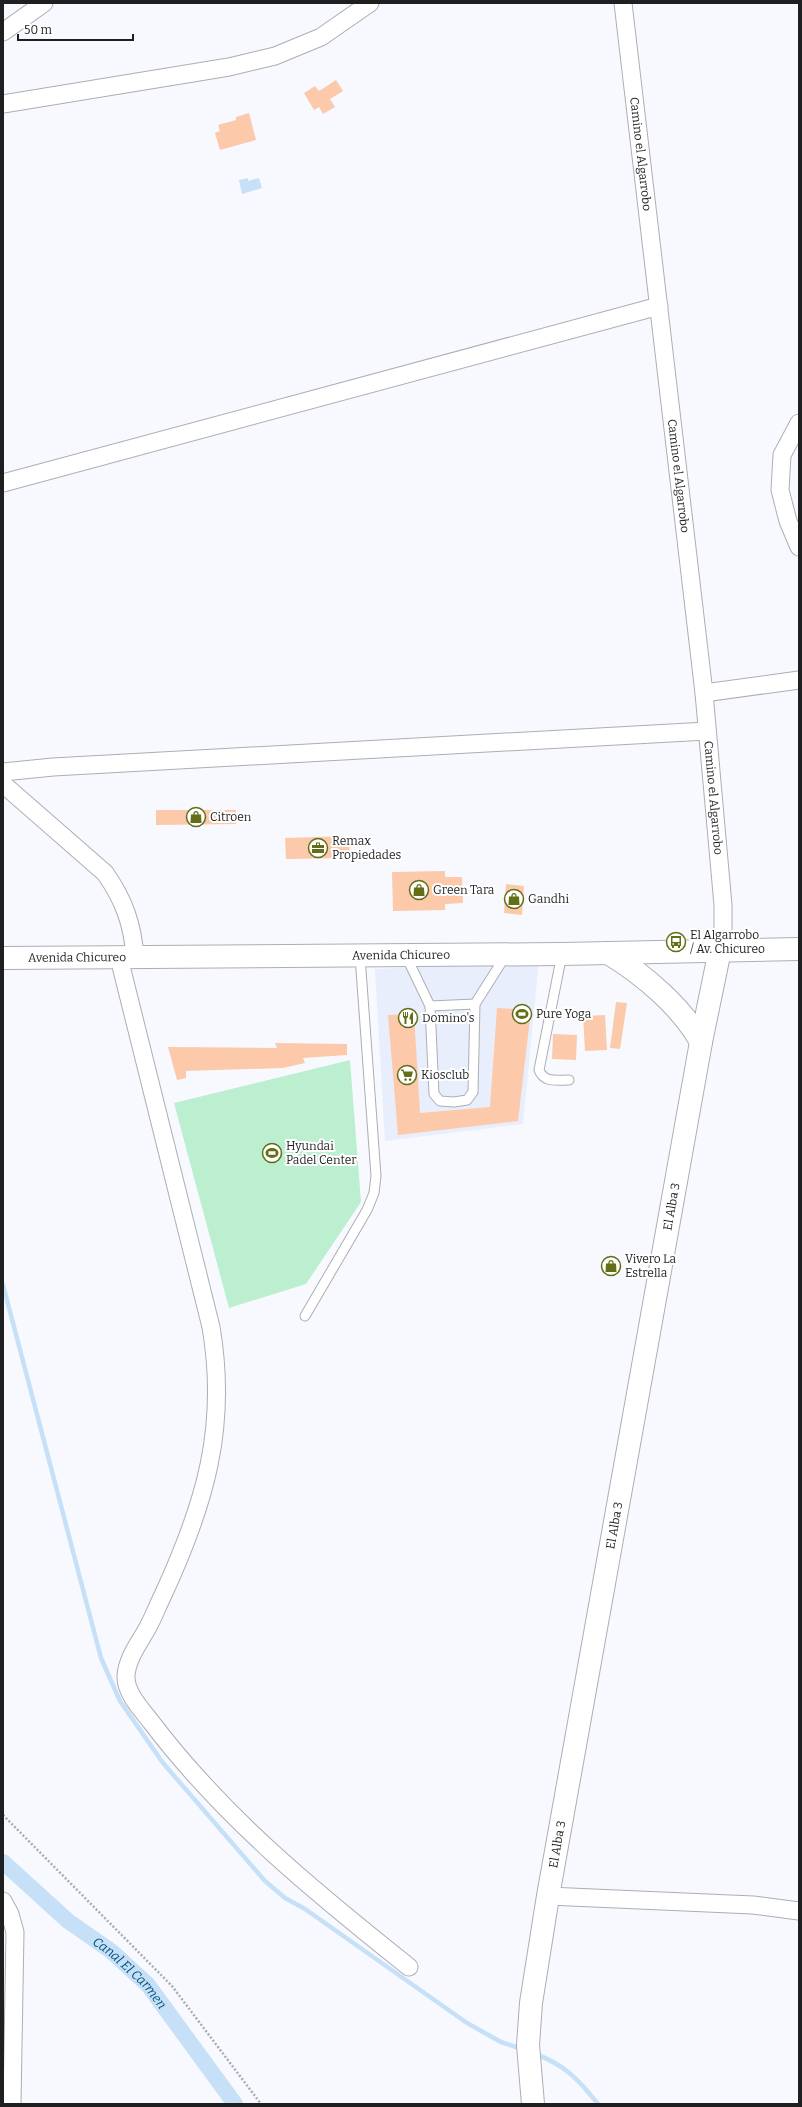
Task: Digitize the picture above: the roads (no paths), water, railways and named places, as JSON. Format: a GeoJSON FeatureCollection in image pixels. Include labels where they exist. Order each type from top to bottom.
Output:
{"type":"FeatureCollection","features":[{"type":"Feature","properties":{"kind":"street"},"geometry":{"type":"LineString","coordinates":[[3,32],[44,3]]}},
{"type":"Feature","properties":{"kind":"street"},"geometry":{"type":"LineString","coordinates":[[3,104],[222,68],[275,56],[321,37],[370,3]]}},
{"type":"Feature","properties":{"kind":"street","name":"Camino el Algarrobo"},"geometry":{"type":"LineString","coordinates":[[623,3],[704,693],[723,905],[724,930],[720,950]]}},
{"type":"Feature","properties":{"kind":"street"},"geometry":{"type":"LineString","coordinates":[[3,483],[629,312],[659,306]]}},
{"type":"Feature","properties":{"kind":"street"},"geometry":{"type":"LineString","coordinates":[[799,423],[782,455],[780,490],[788,521],[799,547]]}},
{"type":"Feature","properties":{"kind":"street"},"geometry":{"type":"LineString","coordinates":[[704,693],[799,680]]}},
{"type":"Feature","properties":{"kind":"street"},"geometry":{"type":"LineString","coordinates":[[3,772],[54,766],[707,731]]}},
{"type":"Feature","properties":{"kind":"street"},"geometry":{"type":"LineString","coordinates":[[3,784],[92,860],[105,873],[115,888],[128,915],[133,936],[127,958],[211,1327],[217,1386],[216,1425],[206,1482],[177,1563],[149,1625],[129,1660],[126,1676],[127,1683],[135,1701],[159,1732],[184,1763],[236,1819],[289,1869],[409,1967]]}},
{"type":"Feature","properties":{"kind":"street","name":"Avenida Chicureo"},"geometry":{"type":"LineString","coordinates":[[3,958],[608,954],[799,949]]}},
{"type":"Feature","properties":{"kind":"street","name":"El Alba 3"},"geometry":{"type":"LineString","coordinates":[[533,2104],[528,2053],[531,2003],[548,1896],[702,1042],[720,950]]}},
{"type":"Feature","properties":{"kind":"street"},"geometry":{"type":"LineString","coordinates":[[608,954],[635,970],[680,1012],[689,1021],[702,1042]]}},
{"type":"Feature","properties":{"kind":"street"},"geometry":{"type":"LineString","coordinates":[[680,1012],[709,1006]]}},
{"type":"Feature","properties":{"kind":"street"},"geometry":{"type":"LineString","coordinates":[[548,1896],[758,1906],[799,1911]]}},
{"type":"Feature","properties":{"kind":"street"},"geometry":{"type":"LineString","coordinates":[[3,1902],[10,1914],[15,1932],[12,2104]]}},
{"type":"Feature","properties":{"kind":"lane"},"geometry":{"type":"LineString","coordinates":[[406,956],[430,1006],[434,1094],[440,1101],[454,1102],[467,1100],[473,1092],[475,1004],[506,954]]}},
{"type":"Feature","properties":{"kind":"lane"},"geometry":{"type":"LineString","coordinates":[[562,954],[539,1070],[542,1077],[547,1080],[569,1080]]}},
{"type":"Feature","properties":{"kind":"lane"},"geometry":{"type":"LineString","coordinates":[[305,1316],[367,1210],[374,1193],[376,1176],[360,956]]}},
{"type":"Feature","properties":{"kind":"lane"},"geometry":{"type":"LineString","coordinates":[[430,1006],[475,1004]]}},
{"type":"Feature","properties":{"kind":"water"},"geometry":{"type":"Polygon","coordinates":[[[248,178],[248,181],[259,178],[262,188],[242,194],[239,180],[248,178]]]}},
{"type":"Feature","properties":{"kind":"waterway"},"geometry":{"type":"LineString","coordinates":[[3,1285],[101,1658],[120,1701],[163,1763],[265,1881],[285,1898],[305,1909],[467,2023],[501,2042],[522,2049]]}},
{"type":"Feature","properties":{"kind":"waterway","name":"Canal El Carmen"},"geometry":{"type":"LineString","coordinates":[[3,1862],[68,1921],[111,1951],[148,1985],[235,2104]]}},
{"type":"Feature","properties":{"kind":"waterway"},"geometry":{"type":"LineString","coordinates":[[535,2054],[563,2068],[584,2087],[598,2104]]}},
{"type":"Feature","properties":{"kind":"place","name":"Citroen"},"geometry":{"type":"Point","coordinates":[196,817]}},
{"type":"Feature","properties":{"kind":"place","name":"Remax Propiedades"},"geometry":{"type":"Point","coordinates":[318,848]}},
{"type":"Feature","properties":{"kind":"place","name":"Green Tara"},"geometry":{"type":"Point","coordinates":[419,890]}},
{"type":"Feature","properties":{"kind":"place","name":"Gandhi"},"geometry":{"type":"Point","coordinates":[514,899]}},
{"type":"Feature","properties":{"kind":"place","name":"El Algarrobo / Av. Chicureo"},"geometry":{"type":"Point","coordinates":[676,942]}},
{"type":"Feature","properties":{"kind":"place","name":"Pure Yoga"},"geometry":{"type":"Point","coordinates":[522,1014]}},
{"type":"Feature","properties":{"kind":"place","name":"Domino's"},"geometry":{"type":"Point","coordinates":[408,1018]}},
{"type":"Feature","properties":{"kind":"place","name":"Kiosclub"},"geometry":{"type":"Point","coordinates":[407,1075]}},
{"type":"Feature","properties":{"kind":"place","name":"Hyundai Padel Center"},"geometry":{"type":"Point","coordinates":[272,1153]}},
{"type":"Feature","properties":{"kind":"place","name":"Vivero La Estrella"},"geometry":{"type":"Point","coordinates":[611,1266]}}]}
